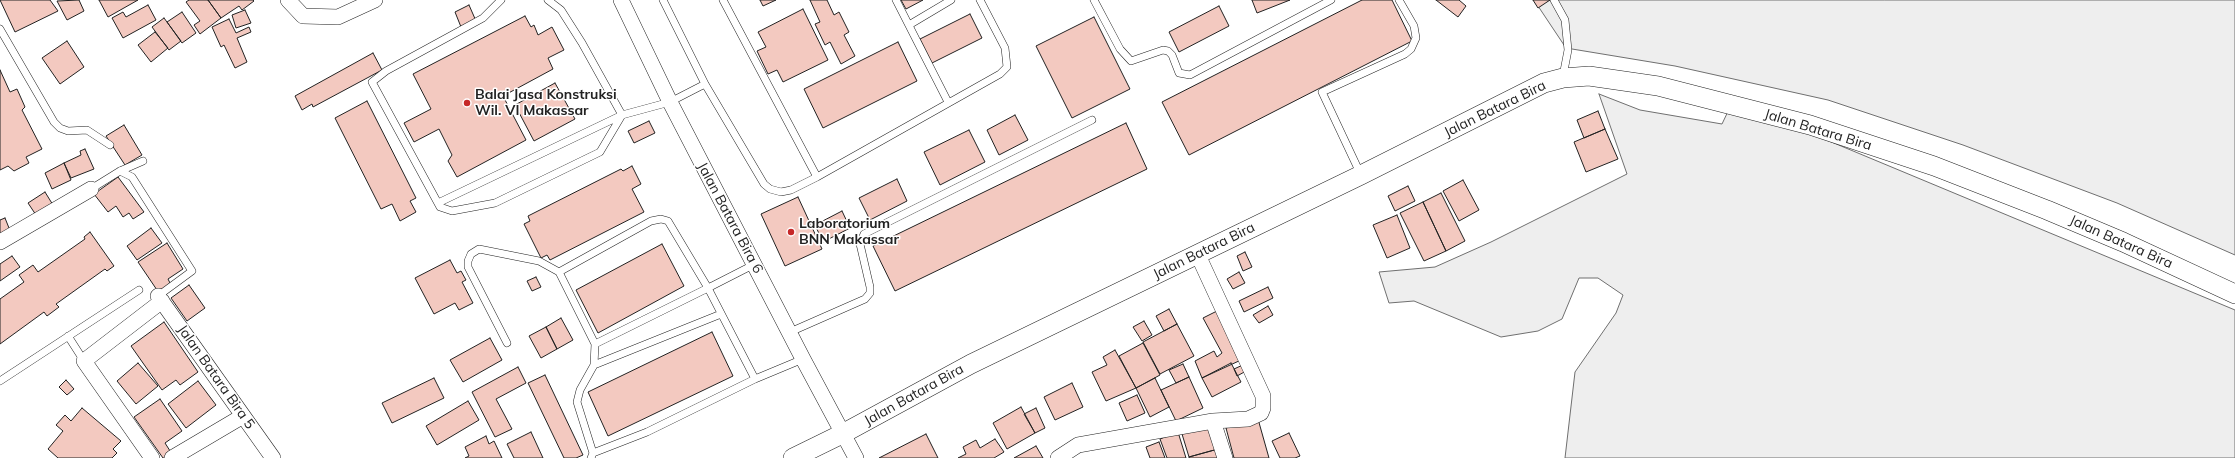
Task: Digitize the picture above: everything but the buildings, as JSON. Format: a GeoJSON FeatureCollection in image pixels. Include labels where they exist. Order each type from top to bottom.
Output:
{"type":"FeatureCollection","features":[{"type":"Feature","properties":{"kind":"street"},"geometry":{"type":"LineString","coordinates":[[288,0],[303,16],[338,17],[375,0]]}},
{"type":"Feature","properties":{"kind":"street","name":"Jalan Batara Bira 6"},"geometry":{"type":"LineString","coordinates":[[620,0],[670,102],[856,458]]}},
{"type":"Feature","properties":{"kind":"street","name":"Jalan Batara Bira"},"geometry":{"type":"LineString","coordinates":[[793,458],[844,433],[971,364],[1361,175],[1544,83],[1562,78],[1589,76],[1658,86],[1810,125],[1934,166],[2047,210],[2235,294]]}},
{"type":"Feature","properties":{"kind":"street"},"geometry":{"type":"LineString","coordinates":[[0,242],[91,189]]}},
{"type":"Feature","properties":{"kind":"street"},"geometry":{"type":"LineString","coordinates":[[1058,458],[1078,445],[1213,421],[1248,420],[1258,416],[1263,408],[1263,396],[1197,254]]}},
{"type":"Feature","properties":{"kind":"street"},"geometry":{"type":"LineString","coordinates":[[152,458],[84,361],[160,298]]}},
{"type":"Feature","properties":{"kind":"street","name":"Jalan Batara Bira 5"},"geometry":{"type":"LineString","coordinates":[[160,298],[273,458]]}},
{"type":"Feature","properties":{"kind":"street"},"geometry":{"type":"LineString","coordinates":[[172,458],[243,416]]}},
{"type":"Feature","properties":{"kind":"street"},"geometry":{"type":"LineString","coordinates":[[1213,421],[1225,458]]}},
{"type":"Feature","properties":{"kind":"lane"},"geometry":{"type":"LineString","coordinates":[[502,0],[483,18],[386,71],[372,82],[440,208],[452,211],[495,203],[600,152],[622,115]]}},
{"type":"Feature","properties":{"kind":"lane"},"geometry":{"type":"LineString","coordinates":[[548,0],[561,10],[622,115]]}},
{"type":"Feature","properties":{"kind":"lane"},"geometry":{"type":"LineString","coordinates":[[663,0],[705,84],[764,184],[770,189],[781,192],[791,190],[817,177],[1000,74],[1007,67],[1005,48],[980,0]]}},
{"type":"Feature","properties":{"kind":"lane"},"geometry":{"type":"LineString","coordinates":[[723,0],[817,177]]}},
{"type":"Feature","properties":{"kind":"lane"},"geometry":{"type":"LineString","coordinates":[[896,0],[948,102]]}},
{"type":"Feature","properties":{"kind":"lane"},"geometry":{"type":"LineString","coordinates":[[909,25],[951,0]]}},
{"type":"Feature","properties":{"kind":"lane"},"geometry":{"type":"LineString","coordinates":[[1094,0],[1120,49],[1131,61],[1162,50],[1168,51],[1172,55],[1179,73],[1190,75],[1331,0]]}},
{"type":"Feature","properties":{"kind":"lane"},"geometry":{"type":"LineString","coordinates":[[1361,175],[1322,92],[1405,54],[1411,49],[1416,38],[1414,26],[1400,0]]}},
{"type":"Feature","properties":{"kind":"lane"},"geometry":{"type":"LineString","coordinates":[[1554,0],[1565,20],[1568,50],[1562,78]]}},
{"type":"Feature","properties":{"kind":"lane"},"geometry":{"type":"LineString","coordinates":[[0,29],[54,122],[60,128],[68,131],[86,130],[110,145]]}},
{"type":"Feature","properties":{"kind":"lane"},"geometry":{"type":"LineString","coordinates":[[438,203],[622,115],[670,102],[705,84]]}},
{"type":"Feature","properties":{"kind":"lane"},"geometry":{"type":"LineString","coordinates":[[790,332],[865,299],[870,293],[860,244],[864,234],[1092,120]]}},
{"type":"Feature","properties":{"kind":"lane"},"geometry":{"type":"LineString","coordinates":[[91,189],[120,171],[143,161]]}},
{"type":"Feature","properties":{"kind":"lane"},"geometry":{"type":"LineString","coordinates":[[120,171],[132,177],[192,271],[160,298]]}},
{"type":"Feature","properties":{"kind":"lane"},"geometry":{"type":"LineString","coordinates":[[559,272],[651,221],[661,219],[668,221],[708,288],[755,379]]}},
{"type":"Feature","properties":{"kind":"lane"},"geometry":{"type":"LineString","coordinates":[[507,342],[468,267],[468,261],[471,254],[479,249],[492,250],[539,261],[559,272],[595,344],[594,365],[580,390],[577,402],[592,456],[647,432],[755,379],[803,359]]}},
{"type":"Feature","properties":{"kind":"lane"},"geometry":{"type":"LineString","coordinates":[[595,344],[755,264]]}},
{"type":"Feature","properties":{"kind":"lane"},"geometry":{"type":"LineString","coordinates":[[0,382],[139,290]]}},
{"type":"Feature","properties":{"kind":"lane"},"geometry":{"type":"LineString","coordinates":[[594,365],[721,314]]}},
{"type":"Feature","properties":{"kind":"lane"},"geometry":{"type":"LineString","coordinates":[[68,336],[84,361]]}},
{"type":"Feature","properties":{"kind":"shaded area"},"geometry":{"type":"Polygon","coordinates":[[[1534,0],[2235,0],[2235,255],[2117,203],[1963,145],[1828,100],[1675,66],[1566,48],[1534,0]]]}},
{"type":"Feature","properties":{"kind":"shaded area"},"geometry":{"type":"Polygon","coordinates":[[[1599,94],[1640,110],[1722,124],[1731,105],[1757,111],[2235,310],[2235,458],[1565,458],[1575,372],[1616,313],[1623,295],[1598,278],[1579,278],[1562,319],[1538,331],[1501,337],[1414,301],[1389,303],[1379,272],[1435,267],[1491,242],[1627,174],[1599,94]]]}},
{"type":"Feature","properties":{"kind":"place","name":"Balai Jasa Konstruksi Wil. VI Makassar"},"geometry":{"type":"Point","coordinates":[467,103]}},
{"type":"Feature","properties":{"kind":"place","name":"Laboratorium BNN Makassar"},"geometry":{"type":"Point","coordinates":[791,232]}}]}
